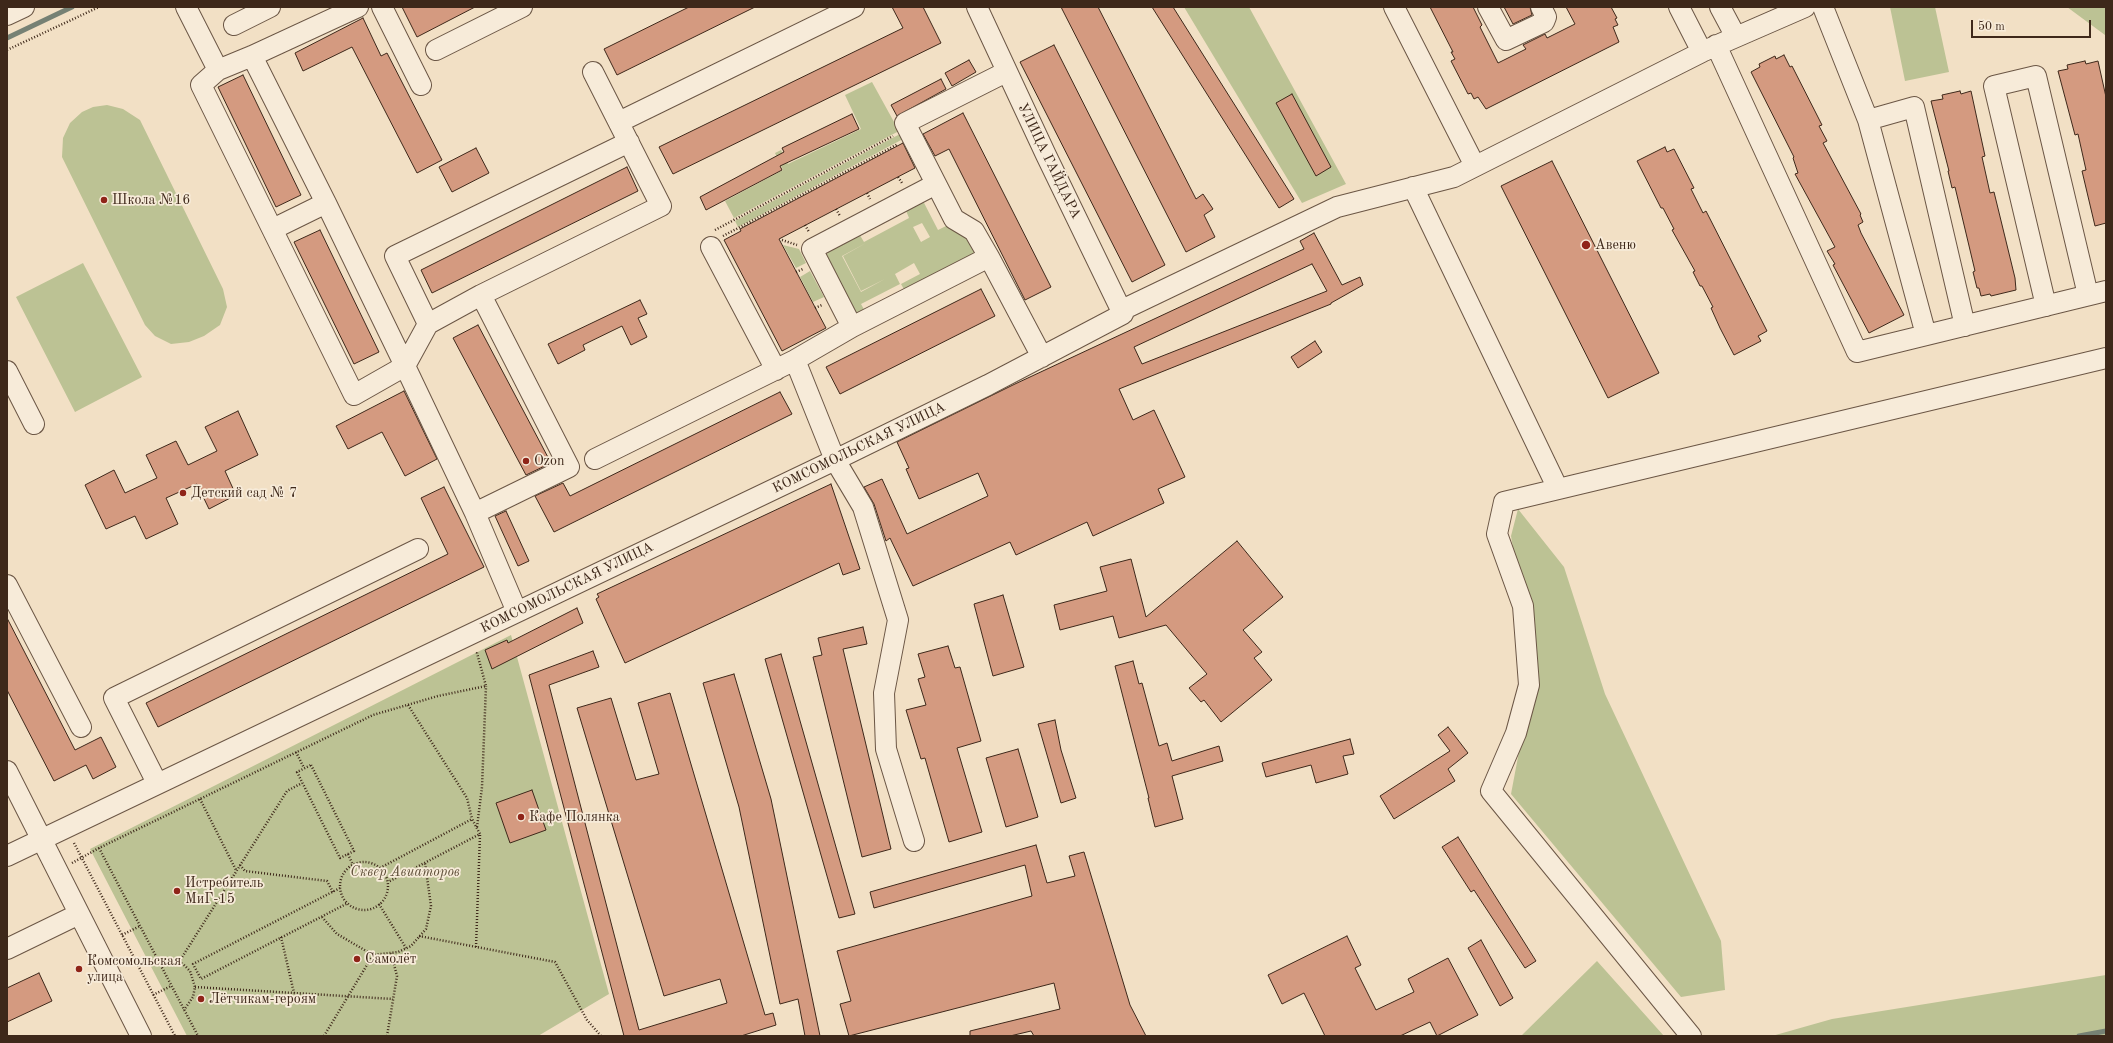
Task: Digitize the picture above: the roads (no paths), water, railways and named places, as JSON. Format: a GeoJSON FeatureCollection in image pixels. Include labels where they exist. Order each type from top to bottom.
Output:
{"type":"FeatureCollection","features":[{"type":"Feature","properties":{"kind":"street"},"geometry":{"type":"LineString","coordinates":[[7,15],[24,7]]}},
{"type":"Feature","properties":{"kind":"street"},"geometry":{"type":"LineString","coordinates":[[186,7],[218,70]]}},
{"type":"Feature","properties":{"kind":"street"},"geometry":{"type":"LineString","coordinates":[[234,25],[270,7]]}},
{"type":"Feature","properties":{"kind":"street"},"geometry":{"type":"LineString","coordinates":[[358,7],[218,70],[201,85],[354,395],[405,366],[428,324],[481,295],[660,206],[594,72]]}},
{"type":"Feature","properties":{"kind":"street"},"geometry":{"type":"LineString","coordinates":[[382,7],[421,85]]}},
{"type":"Feature","properties":{"kind":"street"},"geometry":{"type":"LineString","coordinates":[[436,50],[522,7]]}},
{"type":"Feature","properties":{"kind":"street"},"geometry":{"type":"LineString","coordinates":[[619,122],[854,7]]}},
{"type":"Feature","properties":{"kind":"street","name":"УЛИЦА ГАЙДАРА"},"geometry":{"type":"LineString","coordinates":[[977,7],[1006,72],[1122,312]]}},
{"type":"Feature","properties":{"kind":"street"},"geometry":{"type":"LineString","coordinates":[[1394,7],[1475,166]]}},
{"type":"Feature","properties":{"kind":"street"},"geometry":{"type":"LineString","coordinates":[[1488,7],[1506,40],[1544,22],[1546,17],[1541,7]]}},
{"type":"Feature","properties":{"kind":"street"},"geometry":{"type":"LineString","coordinates":[[1679,7],[1709,49],[1858,352],[1965,326],[2046,306],[2097,293],[2036,76],[1994,86],[2046,306]]}},
{"type":"Feature","properties":{"kind":"street"},"geometry":{"type":"LineString","coordinates":[[1720,7],[1736,37]]}},
{"type":"Feature","properties":{"kind":"street","name":"КОМСОМОЛЬСКАЯ УЛИЦА"},"geometry":{"type":"LineString","coordinates":[[7,856],[835,460],[1042,357],[1122,312],[1337,207],[1454,177],[1709,49],[1805,7]]}},
{"type":"Feature","properties":{"kind":"street"},"geometry":{"type":"LineString","coordinates":[[1823,7],[1868,120],[1926,335]]}},
{"type":"Feature","properties":{"kind":"street"},"geometry":{"type":"LineString","coordinates":[[252,56],[326,203],[405,366],[474,513],[517,612]]}},
{"type":"Feature","properties":{"kind":"street"},"geometry":{"type":"LineString","coordinates":[[1006,72],[905,123],[954,219],[974,231],[1042,357]]}},
{"type":"Feature","properties":{"kind":"street"},"geometry":{"type":"LineString","coordinates":[[1868,120],[1914,107],[1965,326]]}},
{"type":"Feature","properties":{"kind":"street"},"geometry":{"type":"LineString","coordinates":[[428,324],[395,256],[629,142]]}},
{"type":"Feature","properties":{"kind":"street"},"geometry":{"type":"LineString","coordinates":[[852,327],[812,249],[936,184]]}},
{"type":"Feature","properties":{"kind":"street"},"geometry":{"type":"LineString","coordinates":[[1413,187],[1558,489]]}},
{"type":"Feature","properties":{"kind":"street"},"geometry":{"type":"LineString","coordinates":[[273,229],[326,203]]}},
{"type":"Feature","properties":{"kind":"street"},"geometry":{"type":"LineString","coordinates":[[713,239],[776,370]]}},
{"type":"Feature","properties":{"kind":"street"},"geometry":{"type":"LineString","coordinates":[[595,459],[776,370],[852,327],[988,257]]}},
{"type":"Feature","properties":{"kind":"street"},"geometry":{"type":"LineString","coordinates":[[474,513],[568,468],[481,295]]}},
{"type":"Feature","properties":{"kind":"street"},"geometry":{"type":"LineString","coordinates":[[1691,1036],[1491,791],[1516,733],[1529,685],[1523,606],[1497,534],[1504,502],[2106,358]]}},
{"type":"Feature","properties":{"kind":"street"},"geometry":{"type":"LineString","coordinates":[[795,360],[835,460],[863,507],[898,620],[884,693],[886,748],[914,841]]}},
{"type":"Feature","properties":{"kind":"street"},"geometry":{"type":"LineString","coordinates":[[7,371],[34,424]]}},
{"type":"Feature","properties":{"kind":"street"},"geometry":{"type":"LineString","coordinates":[[157,783],[114,698],[418,549]]}},
{"type":"Feature","properties":{"kind":"street"},"geometry":{"type":"LineString","coordinates":[[7,585],[81,727]]}},
{"type":"Feature","properties":{"kind":"street"},"geometry":{"type":"LineString","coordinates":[[7,771],[141,1036]]}},
{"type":"Feature","properties":{"kind":"street"},"geometry":{"type":"LineString","coordinates":[[7,949],[79,914]]}},
{"type":"Feature","properties":{"kind":"waterway"},"geometry":{"type":"LineString","coordinates":[[7,38],[72,7]]}},
{"type":"Feature","properties":{"kind":"waterway"},"geometry":{"type":"LineString","coordinates":[[2079,1036],[2106,1031]]}},
{"type":"Feature","properties":{"kind":"place","name":"Школа №16"},"geometry":{"type":"Point","coordinates":[104,200]}},
{"type":"Feature","properties":{"kind":"place","name":"Авеню"},"geometry":{"type":"Point","coordinates":[1586,245]}},
{"type":"Feature","properties":{"kind":"place","name":"Ozon"},"geometry":{"type":"Point","coordinates":[526,461]}},
{"type":"Feature","properties":{"kind":"place","name":"Детский сад № 7"},"geometry":{"type":"Point","coordinates":[183,493]}},
{"type":"Feature","properties":{"kind":"place","name":"Кафе Полянка"},"geometry":{"type":"Point","coordinates":[521,817]}},
{"type":"Feature","properties":{"kind":"place","name":"Истребитель МиГ-15"},"geometry":{"type":"Point","coordinates":[177,891]}},
{"type":"Feature","properties":{"kind":"place","name":"Самолёт"},"geometry":{"type":"Point","coordinates":[357,959]}},
{"type":"Feature","properties":{"kind":"place","name":"Комсомольская улица"},"geometry":{"type":"Point","coordinates":[79,969]}},
{"type":"Feature","properties":{"kind":"place","name":"Лётчикам-героям"},"geometry":{"type":"Point","coordinates":[201,999]}},
{"type":"Feature","properties":{"kind":"park label","name":"Сквер Авиаторов"},"geometry":{"type":"Point","coordinates":[405,872]}}]}
